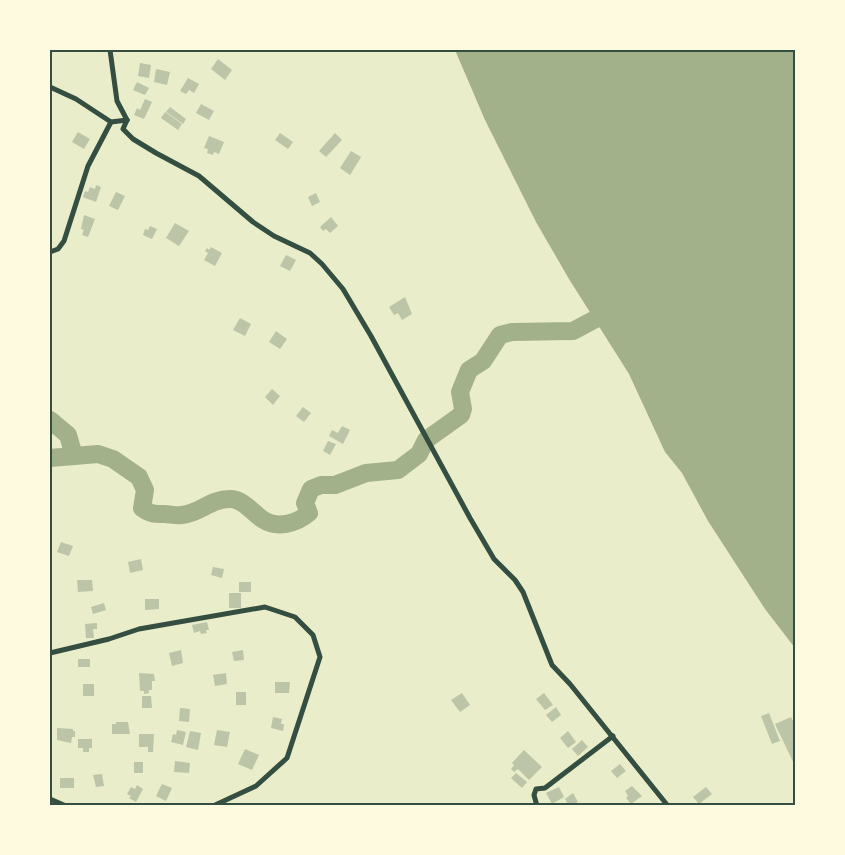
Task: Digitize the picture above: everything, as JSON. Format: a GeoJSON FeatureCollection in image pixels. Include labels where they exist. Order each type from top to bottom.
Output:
{"type":"FeatureCollection","features":[{"type":"Feature","properties":{"kind":"street"},"geometry":{"type":"LineString","coordinates":[[110,50],[117,101],[127,120]]}},
{"type":"Feature","properties":{"kind":"street"},"geometry":{"type":"LineString","coordinates":[[50,87],[76,99],[111,122],[127,120]]}},
{"type":"Feature","properties":{"kind":"street"},"geometry":{"type":"LineString","coordinates":[[127,120],[123,129],[134,139],[199,176],[273,236],[309,253],[322,264],[343,289],[494,559],[523,592],[552,665],[613,736],[668,806]]}},
{"type":"Feature","properties":{"kind":"street"},"geometry":{"type":"LineString","coordinates":[[50,252],[58,249],[64,241],[88,166],[111,122]]}},
{"type":"Feature","properties":{"kind":"street"},"geometry":{"type":"LineString","coordinates":[[50,653],[139,629],[265,607],[295,617],[313,635],[320,657],[287,758],[256,786],[213,806]]}},
{"type":"Feature","properties":{"kind":"street"},"geometry":{"type":"LineString","coordinates":[[537,806],[534,795],[536,789],[545,788],[613,736]]}},
{"type":"Feature","properties":{"kind":"street"},"geometry":{"type":"LineString","coordinates":[[50,799],[66,806]]}},
{"type":"Feature","properties":{"kind":"shaded area"},"geometry":{"type":"Polygon","coordinates":[[[455,50],[795,50],[795,648],[765,609],[708,521],[682,473],[665,452],[629,374],[536,222],[485,120],[455,50]]]}},
{"type":"Feature","properties":{"kind":"building"},"geometry":{"type":"Polygon","coordinates":[[[218,59],[232,70],[225,80],[211,69],[218,59]]]}},
{"type":"Feature","properties":{"kind":"building"},"geometry":{"type":"Polygon","coordinates":[[[140,63],[151,65],[149,78],[138,76],[140,63]]]}},
{"type":"Feature","properties":{"kind":"building"},"geometry":{"type":"Polygon","coordinates":[[[156,69],[170,72],[167,85],[154,82],[156,69]]]}},
{"type":"Feature","properties":{"kind":"building"},"geometry":{"type":"Polygon","coordinates":[[[188,78],[199,84],[194,93],[189,90],[186,94],[180,91],[188,78]]]}},
{"type":"Feature","properties":{"kind":"building"},"geometry":{"type":"Polygon","coordinates":[[[137,82],[149,88],[145,95],[133,90],[137,82]]]}},
{"type":"Feature","properties":{"kind":"building"},"geometry":{"type":"Polygon","coordinates":[[[145,99],[152,102],[144,119],[134,115],[137,108],[140,110],[145,99]]]}},
{"type":"Feature","properties":{"kind":"building"},"geometry":{"type":"Polygon","coordinates":[[[201,104],[214,111],[209,120],[196,113],[201,104]]]}},
{"type":"Feature","properties":{"kind":"building"},"geometry":{"type":"Polygon","coordinates":[[[170,107],[186,119],[183,124],[166,112],[170,107]]]}},
{"type":"Feature","properties":{"kind":"building"},"geometry":{"type":"Polygon","coordinates":[[[165,112],[182,124],[178,130],[161,118],[165,112]]]}},
{"type":"Feature","properties":{"kind":"building"},"geometry":{"type":"Polygon","coordinates":[[[78,132],[90,139],[84,149],[72,142],[78,132]]]}},
{"type":"Feature","properties":{"kind":"building"},"geometry":{"type":"Polygon","coordinates":[[[280,133],[293,142],[288,149],[275,140],[280,133]]]}},
{"type":"Feature","properties":{"kind":"building"},"geometry":{"type":"Polygon","coordinates":[[[335,133],[342,140],[326,157],[319,151],[335,133]]]}},
{"type":"Feature","properties":{"kind":"building"},"geometry":{"type":"Polygon","coordinates":[[[209,136],[224,142],[219,154],[207,153],[208,149],[204,148],[209,136]]]}},
{"type":"Feature","properties":{"kind":"building"},"geometry":{"type":"Polygon","coordinates":[[[351,151],[361,157],[350,175],[340,168],[351,151]]]}},
{"type":"Feature","properties":{"kind":"building"},"geometry":{"type":"Polygon","coordinates":[[[96,185],[101,187],[96,202],[83,197],[85,191],[88,192],[90,187],[95,189],[96,185]]]}},
{"type":"Feature","properties":{"kind":"building"},"geometry":{"type":"Polygon","coordinates":[[[116,192],[125,196],[118,210],[109,206],[116,192]]]}},
{"type":"Feature","properties":{"kind":"building"},"geometry":{"type":"Polygon","coordinates":[[[316,193],[320,202],[312,206],[308,197],[316,193]]]}},
{"type":"Feature","properties":{"kind":"building"},"geometry":{"type":"Polygon","coordinates":[[[84,215],[95,219],[88,237],[82,235],[84,215]]]}},
{"type":"Feature","properties":{"kind":"building"},"geometry":{"type":"Polygon","coordinates":[[[331,217],[338,226],[330,233],[326,229],[323,231],[320,227],[331,217]]]}},
{"type":"Feature","properties":{"kind":"building"},"geometry":{"type":"Polygon","coordinates":[[[175,223],[189,231],[179,246],[166,238],[175,223]]]}},
{"type":"Feature","properties":{"kind":"building"},"geometry":{"type":"Polygon","coordinates":[[[150,226],[157,229],[152,239],[143,235],[145,229],[148,230],[150,226]]]}},
{"type":"Feature","properties":{"kind":"building"},"geometry":{"type":"Polygon","coordinates":[[[211,247],[222,253],[215,266],[204,260],[208,253],[205,251],[211,247]]]}},
{"type":"Feature","properties":{"kind":"building"},"geometry":{"type":"Polygon","coordinates":[[[286,255],[296,260],[290,271],[280,266],[286,255]]]}},
{"type":"Feature","properties":{"kind":"building"},"geometry":{"type":"Polygon","coordinates":[[[405,297],[412,314],[402,320],[398,313],[394,315],[389,307],[405,297]]]}},
{"type":"Feature","properties":{"kind":"building"},"geometry":{"type":"Polygon","coordinates":[[[240,318],[251,324],[245,336],[233,330],[240,318]]]}},
{"type":"Feature","properties":{"kind":"building"},"geometry":{"type":"Polygon","coordinates":[[[276,331],[287,339],[280,349],[269,342],[276,331]]]}},
{"type":"Feature","properties":{"kind":"building"},"geometry":{"type":"Polygon","coordinates":[[[272,389],[280,396],[273,405],[265,397],[272,389]]]}},
{"type":"Feature","properties":{"kind":"building"},"geometry":{"type":"Polygon","coordinates":[[[303,407],[311,413],[304,422],[296,416],[303,407]]]}},
{"type":"Feature","properties":{"kind":"building"},"geometry":{"type":"Polygon","coordinates":[[[342,426],[350,430],[343,444],[329,436],[332,430],[338,433],[342,426]]]}},
{"type":"Feature","properties":{"kind":"building"},"geometry":{"type":"Polygon","coordinates":[[[328,441],[336,444],[330,455],[323,451],[328,441]]]}},
{"type":"Feature","properties":{"kind":"building"},"geometry":{"type":"Polygon","coordinates":[[[61,542],[73,546],[69,556],[57,552],[61,542]]]}},
{"type":"Feature","properties":{"kind":"building"},"geometry":{"type":"Polygon","coordinates":[[[141,559],[143,570],[130,573],[128,562],[141,559]]]}},
{"type":"Feature","properties":{"kind":"building"},"geometry":{"type":"Polygon","coordinates":[[[213,567],[224,569],[222,578],[211,575],[213,567]]]}},
{"type":"Feature","properties":{"kind":"building"},"geometry":{"type":"Polygon","coordinates":[[[77,580],[92,580],[93,591],[78,592],[77,580]]]}},
{"type":"Feature","properties":{"kind":"building"},"geometry":{"type":"Polygon","coordinates":[[[239,582],[251,582],[251,592],[239,592],[239,582]]]}},
{"type":"Feature","properties":{"kind":"building"},"geometry":{"type":"Polygon","coordinates":[[[229,593],[241,593],[241,608],[229,608],[229,593]]]}},
{"type":"Feature","properties":{"kind":"building"},"geometry":{"type":"Polygon","coordinates":[[[145,599],[159,599],[159,609],[145,610],[145,599]]]}},
{"type":"Feature","properties":{"kind":"building"},"geometry":{"type":"Polygon","coordinates":[[[104,603],[106,610],[93,614],[91,607],[104,603]]]}},
{"type":"Feature","properties":{"kind":"building"},"geometry":{"type":"Polygon","coordinates":[[[207,622],[209,630],[206,630],[207,633],[201,634],[200,631],[194,633],[192,625],[207,622]]]}},
{"type":"Feature","properties":{"kind":"building"},"geometry":{"type":"Polygon","coordinates":[[[97,623],[97,629],[93,629],[94,638],[86,638],[85,624],[97,623]]]}},
{"type":"Feature","properties":{"kind":"building"},"geometry":{"type":"Polygon","coordinates":[[[181,650],[183,663],[172,666],[169,653],[181,650]]]}},
{"type":"Feature","properties":{"kind":"building"},"geometry":{"type":"Polygon","coordinates":[[[243,650],[244,660],[234,661],[232,652],[243,650]]]}},
{"type":"Feature","properties":{"kind":"building"},"geometry":{"type":"Polygon","coordinates":[[[78,659],[90,659],[90,667],[78,667],[78,659]]]}},
{"type":"Feature","properties":{"kind":"building"},"geometry":{"type":"Polygon","coordinates":[[[139,673],[154,674],[155,681],[152,681],[152,690],[149,690],[149,693],[144,694],[144,691],[140,691],[139,673]]]}},
{"type":"Feature","properties":{"kind":"building"},"geometry":{"type":"Polygon","coordinates":[[[226,673],[227,684],[215,686],[213,675],[226,673]]]}},
{"type":"Feature","properties":{"kind":"building"},"geometry":{"type":"Polygon","coordinates":[[[275,682],[290,682],[289,693],[275,693],[275,682]]]}},
{"type":"Feature","properties":{"kind":"building"},"geometry":{"type":"Polygon","coordinates":[[[83,684],[94,684],[94,696],[83,696],[83,684]]]}},
{"type":"Feature","properties":{"kind":"building"},"geometry":{"type":"Polygon","coordinates":[[[236,692],[246,692],[246,705],[236,705],[236,692]]]}},
{"type":"Feature","properties":{"kind":"building"},"geometry":{"type":"Polygon","coordinates":[[[462,693],[470,705],[460,712],[451,700],[462,693]]]}},
{"type":"Feature","properties":{"kind":"building"},"geometry":{"type":"Polygon","coordinates":[[[544,693],[553,705],[545,710],[536,699],[544,693]]]}},
{"type":"Feature","properties":{"kind":"building"},"geometry":{"type":"Polygon","coordinates":[[[142,696],[151,696],[152,708],[142,708],[142,696]]]}},
{"type":"Feature","properties":{"kind":"building"},"geometry":{"type":"Polygon","coordinates":[[[556,707],[561,715],[552,722],[546,715],[556,707]]]}},
{"type":"Feature","properties":{"kind":"building"},"geometry":{"type":"Polygon","coordinates":[[[180,708],[190,709],[189,722],[179,721],[180,708]]]}},
{"type":"Feature","properties":{"kind":"building"},"geometry":{"type":"Polygon","coordinates":[[[769,713],[780,741],[772,744],[761,716],[769,713]]]}},
{"type":"Feature","properties":{"kind":"building"},"geometry":{"type":"Polygon","coordinates":[[[273,717],[282,719],[283,731],[271,728],[273,717]]]}},
{"type":"Feature","properties":{"kind":"building"},"geometry":{"type":"Polygon","coordinates":[[[791,717],[796,727],[796,768],[775,724],[791,717]]]}},
{"type":"Feature","properties":{"kind":"building"},"geometry":{"type":"Polygon","coordinates":[[[128,722],[130,734],[112,734],[112,724],[128,722]]]}},
{"type":"Feature","properties":{"kind":"building"},"geometry":{"type":"Polygon","coordinates":[[[57,728],[75,731],[75,737],[72,737],[71,743],[57,740],[57,728]]]}},
{"type":"Feature","properties":{"kind":"building"},"geometry":{"type":"Polygon","coordinates":[[[177,730],[186,732],[183,745],[171,742],[177,730]]]}},
{"type":"Feature","properties":{"kind":"building"},"geometry":{"type":"Polygon","coordinates":[[[217,730],[230,732],[227,747],[214,745],[217,730]]]}},
{"type":"Feature","properties":{"kind":"building"},"geometry":{"type":"Polygon","coordinates":[[[190,731],[201,733],[198,750],[186,747],[190,731]]]}},
{"type":"Feature","properties":{"kind":"building"},"geometry":{"type":"Polygon","coordinates":[[[568,731],[576,742],[568,748],[560,738],[568,731]]]}},
{"type":"Feature","properties":{"kind":"building"},"geometry":{"type":"Polygon","coordinates":[[[139,734],[154,734],[153,752],[148,752],[148,747],[139,747],[139,734]]]}},
{"type":"Feature","properties":{"kind":"building"},"geometry":{"type":"Polygon","coordinates":[[[78,739],[92,739],[92,748],[89,748],[89,752],[83,752],[83,748],[78,748],[78,739]]]}},
{"type":"Feature","properties":{"kind":"building"},"geometry":{"type":"Polygon","coordinates":[[[582,740],[588,747],[578,756],[572,749],[582,740]]]}},
{"type":"Feature","properties":{"kind":"building"},"geometry":{"type":"Polygon","coordinates":[[[245,749],[259,755],[252,770],[238,764],[245,749]]]}},
{"type":"Feature","properties":{"kind":"building"},"geometry":{"type":"Polygon","coordinates":[[[524,750],[542,767],[529,780],[518,769],[514,772],[511,769],[514,765],[512,763],[524,750]]]}},
{"type":"Feature","properties":{"kind":"building"},"geometry":{"type":"Polygon","coordinates":[[[175,761],[190,763],[189,773],[174,772],[175,761]]]}},
{"type":"Feature","properties":{"kind":"building"},"geometry":{"type":"Polygon","coordinates":[[[134,762],[143,762],[143,773],[134,773],[134,762]]]}},
{"type":"Feature","properties":{"kind":"building"},"geometry":{"type":"Polygon","coordinates":[[[620,764],[626,771],[617,778],[611,771],[620,764]]]}},
{"type":"Feature","properties":{"kind":"building"},"geometry":{"type":"Polygon","coordinates":[[[516,773],[527,782],[522,788],[511,778],[516,773]]]}},
{"type":"Feature","properties":{"kind":"building"},"geometry":{"type":"Polygon","coordinates":[[[102,774],[104,786],[96,787],[93,775],[102,774]]]}},
{"type":"Feature","properties":{"kind":"building"},"geometry":{"type":"Polygon","coordinates":[[[60,778],[74,778],[74,788],[60,788],[60,778]]]}},
{"type":"Feature","properties":{"kind":"building"},"geometry":{"type":"Polygon","coordinates":[[[162,784],[172,788],[166,801],[156,796],[162,784]]]}},
{"type":"Feature","properties":{"kind":"building"},"geometry":{"type":"Polygon","coordinates":[[[137,785],[143,789],[136,802],[127,794],[131,787],[135,789],[137,785]]]}},
{"type":"Feature","properties":{"kind":"building"},"geometry":{"type":"Polygon","coordinates":[[[632,786],[642,796],[631,804],[626,798],[628,796],[625,791],[632,786]]]}},
{"type":"Feature","properties":{"kind":"building"},"geometry":{"type":"Polygon","coordinates":[[[559,787],[564,797],[552,804],[546,793],[559,787]]]}},
{"type":"Feature","properties":{"kind":"building"},"geometry":{"type":"Polygon","coordinates":[[[706,787],[712,794],[699,804],[693,797],[706,787]]]}},
{"type":"Feature","properties":{"kind":"building"},"geometry":{"type":"Polygon","coordinates":[[[573,793],[578,802],[569,806],[565,799],[573,793]]]}},
{"type":"Feature","properties":{"kind":"waterway"},"geometry":{"type":"LineString","coordinates":[[50,458],[98,454],[113,459],[139,477],[145,490],[142,508],[152,513],[189,514],[217,501],[230,499],[243,503],[268,522],[286,524],[309,513],[305,503],[311,489],[321,485],[335,485],[366,473],[398,470],[419,454],[426,440],[461,415],[463,409],[460,392],[469,370],[483,361],[500,335],[512,332],[573,331],[616,308]]}},
{"type":"Feature","properties":{"kind":"waterway"},"geometry":{"type":"LineString","coordinates":[[50,420],[68,435],[74,456]]}}]}
